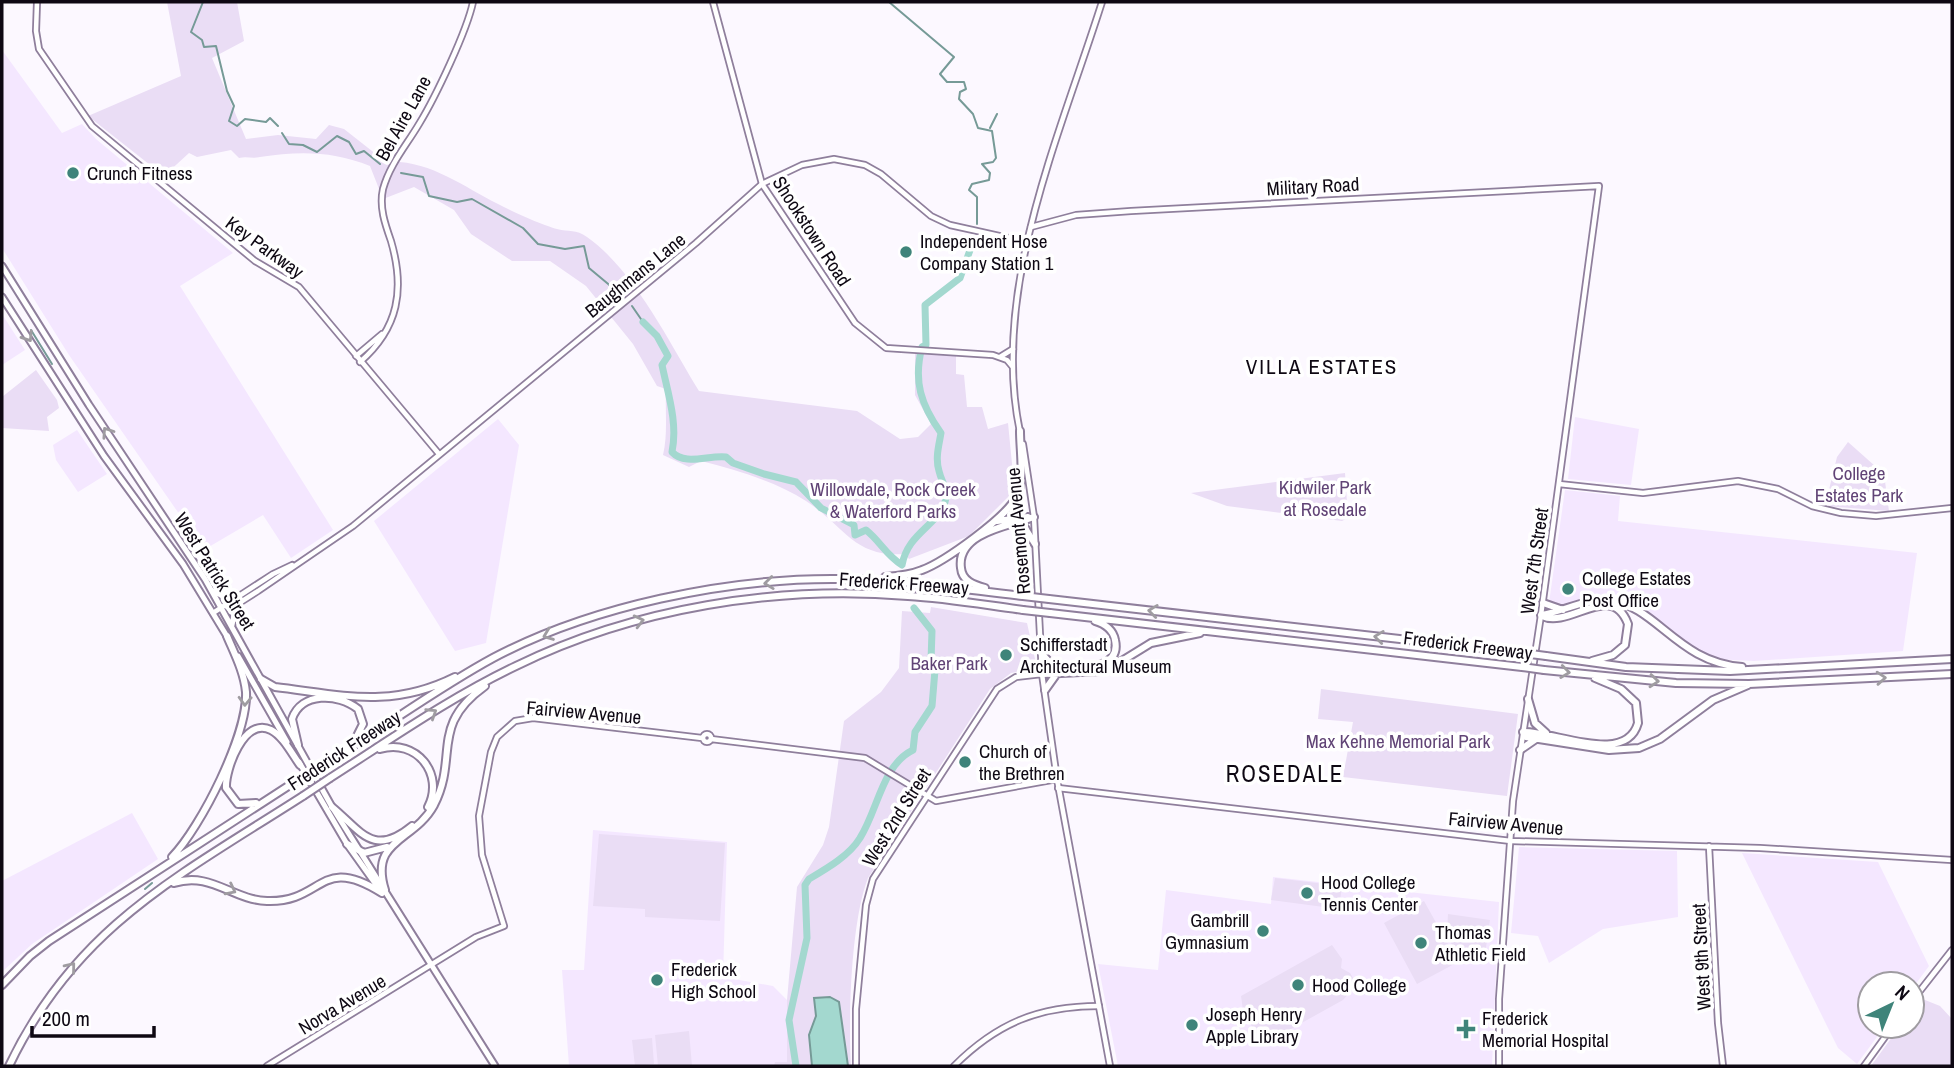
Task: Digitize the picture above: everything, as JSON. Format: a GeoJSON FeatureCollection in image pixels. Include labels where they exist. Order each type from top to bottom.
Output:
{"type":"FeatureCollection","features":[{"type":"Feature","properties":{"kind":"highway"},"geometry":{"type":"LineString","coordinates":[[837,579],[919,572],[939,562],[986,527],[1010,507],[1018,493],[1020,431]]}},
{"type":"Feature","properties":{"kind":"highway"},"geometry":{"type":"LineString","coordinates":[[986,527],[1007,518],[1034,517]]}},
{"type":"Feature","properties":{"kind":"highway"},"geometry":{"type":"LineString","coordinates":[[1011,594],[973,585],[961,568],[962,557],[974,541],[985,533],[1011,522],[1034,517]]}},
{"type":"Feature","properties":{"kind":"highway"},"geometry":{"type":"LineString","coordinates":[[1011,522],[1025,528],[1035,544]]}},
{"type":"Feature","properties":{"kind":"highway","name":"Frederick Freeway"},"geometry":{"type":"LineString","coordinates":[[2,985],[49,940],[494,658],[607,613],[699,593],[837,579],[905,582],[1587,662],[1679,670],[1773,669],[1952,659]]}},
{"type":"Feature","properties":{"kind":"highway","name":"Frederick Freeway"},"geometry":{"type":"LineString","coordinates":[[9,1066],[35,1016],[76,961],[113,924],[166,886],[452,700],[516,665],[615,627],[675,612],[752,600],[832,594],[908,596],[1586,675],[1676,683],[1749,684],[1952,674]]}},
{"type":"Feature","properties":{"kind":"highway"},"geometry":{"type":"LineString","coordinates":[[1541,615],[1602,600],[1617,602],[1645,616],[1702,658],[1726,665],[1773,669]]}},
{"type":"Feature","properties":{"kind":"highway"},"geometry":{"type":"LineString","coordinates":[[1543,603],[1565,611]]}},
{"type":"Feature","properties":{"kind":"highway"},"geometry":{"type":"LineString","coordinates":[[1541,615],[1556,619],[1605,604],[1621,612],[1628,628],[1625,645],[1613,656],[1587,662]]}},
{"type":"Feature","properties":{"kind":"highway"},"geometry":{"type":"LineString","coordinates":[[1042,674],[1098,666],[1114,654],[1115,640],[1111,631],[1104,624],[1083,617]]}},
{"type":"Feature","properties":{"kind":"highway"},"geometry":{"type":"LineString","coordinates":[[1042,674],[1107,669],[1151,643],[1209,631]]}},
{"type":"Feature","properties":{"kind":"highway"},"geometry":{"type":"LineString","coordinates":[[131,886],[172,856],[193,831],[242,725],[246,703],[245,680],[227,636]]}},
{"type":"Feature","properties":{"kind":"highway"},"geometry":{"type":"LineString","coordinates":[[1042,654],[1051,664],[1065,670]]}},
{"type":"Feature","properties":{"kind":"highway"},"geometry":{"type":"LineString","coordinates":[[261,679],[275,687],[386,699],[420,693],[494,658]]}},
{"type":"Feature","properties":{"kind":"highway"},"geometry":{"type":"LineString","coordinates":[[347,844],[360,851],[372,853],[391,845],[417,826],[438,796],[447,735],[459,710],[482,688],[516,665]]}},
{"type":"Feature","properties":{"kind":"highway"},"geometry":{"type":"LineString","coordinates":[[1045,691],[1056,675]]}},
{"type":"Feature","properties":{"kind":"highway"},"geometry":{"type":"LineString","coordinates":[[1523,732],[1609,746],[1621,743],[1634,732],[1639,712],[1633,699],[1622,689],[1586,675]]}},
{"type":"Feature","properties":{"kind":"highway"},"geometry":{"type":"LineString","coordinates":[[1523,732],[1526,737],[1609,750],[1639,748],[1660,739],[1713,700],[1749,684]]}},
{"type":"Feature","properties":{"kind":"highway"},"geometry":{"type":"LineString","coordinates":[[298,745],[292,719],[298,706],[310,699],[341,701],[358,709],[363,724],[356,741],[343,752]]}},
{"type":"Feature","properties":{"kind":"highway"},"geometry":{"type":"LineString","coordinates":[[1528,699],[1535,723],[1547,734]]}},
{"type":"Feature","properties":{"kind":"highway"},"geometry":{"type":"LineString","coordinates":[[268,799],[248,806],[238,804],[226,789],[229,770],[248,734],[260,728],[271,730],[300,765]]}},
{"type":"Feature","properties":{"kind":"highway"},"geometry":{"type":"LineString","coordinates":[[1520,750],[1536,738]]}},
{"type":"Feature","properties":{"kind":"highway"},"geometry":{"type":"LineString","coordinates":[[332,807],[359,834],[380,840],[394,838],[410,827],[431,801],[433,783],[429,767],[408,749],[385,747],[354,763]]}},
{"type":"Feature","properties":{"kind":"highway"},"geometry":{"type":"LineString","coordinates":[[384,891],[380,866],[391,845]]}},
{"type":"Feature","properties":{"kind":"highway"},"geometry":{"type":"LineString","coordinates":[[166,886],[181,881],[205,880],[247,898],[276,901],[298,895],[331,877],[343,876],[384,891]]}},
{"type":"Feature","properties":{"kind":"main road","name":"West Patrick Street"},"geometry":{"type":"LineString","coordinates":[[2,268],[89,405],[225,608],[232,628],[332,807],[495,1066]]}},
{"type":"Feature","properties":{"kind":"main road","name":"West Patrick Street"},"geometry":{"type":"LineString","coordinates":[[2,297],[104,456],[161,532],[227,636],[347,844],[384,891]]}},
{"type":"Feature","properties":{"kind":"main road"},"geometry":{"type":"LineString","coordinates":[[210,589],[236,602],[232,628]]}},
{"type":"Feature","properties":{"kind":"street","name":"Key Parkway"},"geometry":{"type":"LineString","coordinates":[[37,2],[36,32],[39,49],[92,126],[255,261],[299,287],[439,454]]}},
{"type":"Feature","properties":{"kind":"street","name":"Bel Aire Lane"},"geometry":{"type":"LineString","coordinates":[[360,362],[378,346],[399,296],[400,278],[383,216],[383,191],[393,162],[419,123],[435,92],[473,2]]}},
{"type":"Feature","properties":{"kind":"street","name":"Shookstown Road"},"geometry":{"type":"LineString","coordinates":[[713,2],[762,184],[862,331],[886,348],[1000,357]]}},
{"type":"Feature","properties":{"kind":"street","name":"Rosemont Avenue"},"geometry":{"type":"LineString","coordinates":[[1102,2],[1027,242],[1012,366],[1034,517],[1042,674],[1058,788],[1110,1066]]}},
{"type":"Feature","properties":{"kind":"street","name":"Baughmans Lane"},"geometry":{"type":"LineString","coordinates":[[213,613],[289,571],[293,565],[352,526],[696,243],[762,184],[802,165],[822,160],[851,161],[881,174],[931,216],[950,225],[1027,242]]}},
{"type":"Feature","properties":{"kind":"street","name":"Military Road"},"geometry":{"type":"LineString","coordinates":[[1031,227],[1076,215],[1131,211],[1599,186]]}},
{"type":"Feature","properties":{"kind":"street","name":"West 7th Street"},"geometry":{"type":"LineString","coordinates":[[1499,1066],[1499,999],[1520,750],[1543,603],[1599,186]]}},
{"type":"Feature","properties":{"kind":"street","name":"Bel Aire Lane"},"geometry":{"type":"LineString","coordinates":[[356,356],[385,331]]}},
{"type":"Feature","properties":{"kind":"street"},"geometry":{"type":"LineString","coordinates":[[1012,366],[1000,357],[1013,349]]}},
{"type":"Feature","properties":{"kind":"street"},"geometry":{"type":"LineString","coordinates":[[1559,484],[1643,493],[1738,481],[1777,489],[1812,506],[1841,513],[1876,516],[1952,508]]}},
{"type":"Feature","properties":{"kind":"street","name":"West 2nd Street"},"geometry":{"type":"LineString","coordinates":[[856,1066],[856,1009],[869,891],[876,874],[999,687],[1016,677],[1042,674]]}},
{"type":"Feature","properties":{"kind":"street","name":"Fairview Avenue"},"geometry":{"type":"LineString","coordinates":[[505,926],[482,855],[479,828],[491,752],[497,737],[514,720],[533,718],[702,738],[707,734],[711,739],[856,756],[887,769],[926,795]]}},
{"type":"Feature","properties":{"kind":"street"},"geometry":{"type":"LineString","coordinates":[[926,795],[936,801],[1057,779]]}},
{"type":"Feature","properties":{"kind":"street","name":"Fairview Avenue"},"geometry":{"type":"LineString","coordinates":[[1058,788],[1511,841],[1709,846],[1952,860]]}},
{"type":"Feature","properties":{"kind":"street","name":"West 9th Street"},"geometry":{"type":"LineString","coordinates":[[1709,846],[1717,1023],[1723,1066]]}},
{"type":"Feature","properties":{"kind":"street","name":"Norva Avenue"},"geometry":{"type":"LineString","coordinates":[[267,1066],[476,937],[505,926]]}},
{"type":"Feature","properties":{"kind":"street"},"geometry":{"type":"LineString","coordinates":[[1926,982],[1952,950]]}},
{"type":"Feature","properties":{"kind":"street"},"geometry":{"type":"LineString","coordinates":[[954,1066],[1002,1029],[1052,1008],[1099,1006]]}},
{"type":"Feature","properties":{"kind":"street"},"geometry":{"type":"LineString","coordinates":[[1864,1066],[1883,1040]]}},
{"type":"Feature","properties":{"kind":"shaded area"},"geometry":{"type":"Polygon","coordinates":[[[2,50],[62,133],[82,124],[96,139],[233,253],[180,286],[333,530],[291,558],[263,515],[207,548],[184,521],[69,355],[2,248],[2,50]]]}},
{"type":"Feature","properties":{"kind":"shaded area"},"geometry":{"type":"Polygon","coordinates":[[[2,314],[25,350],[2,365],[2,314]]]}},
{"type":"Feature","properties":{"kind":"shaded area"},"geometry":{"type":"Polygon","coordinates":[[[1575,417],[1639,429],[1631,485],[1568,479],[1575,417]]]}},
{"type":"Feature","properties":{"kind":"shaded area"},"geometry":{"type":"Polygon","coordinates":[[[498,419],[519,445],[486,643],[455,651],[374,521],[498,419]]]}},
{"type":"Feature","properties":{"kind":"shaded area"},"geometry":{"type":"Polygon","coordinates":[[[77,430],[107,474],[78,492],[56,460],[53,445],[77,430]]]}},
{"type":"Feature","properties":{"kind":"shaded area"},"geometry":{"type":"Polygon","coordinates":[[[1565,490],[1620,496],[1618,521],[1917,553],[1903,651],[1754,661],[1714,659],[1685,644],[1643,609],[1620,599],[1598,595],[1559,607],[1549,603],[1565,490]]]}},
{"type":"Feature","properties":{"kind":"shaded area"},"geometry":{"type":"Polygon","coordinates":[[[132,813],[158,859],[32,944],[2,972],[2,881],[132,813]]]}},
{"type":"Feature","properties":{"kind":"shaded area"},"geometry":{"type":"Polygon","coordinates":[[[593,830],[727,842],[723,977],[773,986],[787,1000],[787,1066],[569,1066],[562,970],[584,970],[593,830]]]}},
{"type":"Feature","properties":{"kind":"shaded area"},"geometry":{"type":"Polygon","coordinates":[[[1519,847],[1677,851],[1678,917],[1603,929],[1549,963],[1538,936],[1511,933],[1519,847]]]}},
{"type":"Feature","properties":{"kind":"shaded area"},"geometry":{"type":"Polygon","coordinates":[[[1742,853],[1878,862],[1929,966],[1926,970],[1856,970],[1856,1040],[1875,1040],[1857,1064],[1838,1048],[1742,853]]]}},
{"type":"Feature","properties":{"kind":"shaded area","name":"Hood College"},"geometry":{"type":"Polygon","coordinates":[[[1273,877],[1499,902],[1492,1066],[1118,1066],[1098,964],[1158,970],[1166,890],[1271,904],[1273,877]]]}},
{"type":"Feature","properties":{"kind":"shaded area"},"geometry":{"type":"Polygon","coordinates":[[[830,997],[839,1002],[848,1066],[812,1066],[809,1035],[816,1016],[814,998],[830,997]]]}},
{"type":"Feature","properties":{"kind":"green space","name":"Willowdale, Rock Creek & Waterford Parks"},"geometry":{"type":"Polygon","coordinates":[[[167,2],[237,2],[244,41],[212,58],[246,139],[278,135],[316,139],[329,125],[344,129],[386,162],[401,162],[430,169],[527,218],[561,230],[583,234],[604,251],[635,287],[699,391],[857,411],[900,439],[918,437],[931,424],[915,395],[915,353],[918,350],[956,356],[956,374],[964,375],[967,407],[982,407],[988,429],[1008,423],[1014,484],[1009,496],[969,536],[909,559],[905,554],[873,551],[850,538],[806,501],[768,482],[701,461],[689,467],[663,455],[666,389],[657,386],[633,344],[586,286],[550,261],[512,261],[471,234],[454,210],[414,187],[383,199],[370,166],[356,161],[316,154],[239,158],[231,150],[197,157],[189,153],[164,176],[88,116],[181,76],[167,2]]]}},
{"type":"Feature","properties":{"kind":"green space"},"geometry":{"type":"Polygon","coordinates":[[[36,370],[57,400],[59,408],[47,417],[49,431],[2,428],[2,397],[36,370]]]}},
{"type":"Feature","properties":{"kind":"green space","name":"College Estates Park"},"geometry":{"type":"Polygon","coordinates":[[[1848,442],[1884,474],[1889,511],[1825,506],[1837,457],[1848,442]]]}},
{"type":"Feature","properties":{"kind":"green space","name":"Kidwiler Park at Rosedale"},"geometry":{"type":"Polygon","coordinates":[[[1345,473],[1348,518],[1342,521],[1227,506],[1191,493],[1345,473]]]}},
{"type":"Feature","properties":{"kind":"green space","name":"Baker Park"},"geometry":{"type":"Polygon","coordinates":[[[931,607],[1027,623],[1037,668],[1011,673],[990,689],[868,878],[854,944],[851,1066],[774,1066],[775,1062],[787,1062],[787,1000],[797,887],[823,845],[829,827],[844,721],[881,692],[899,668],[902,611],[930,613],[931,607]]]}},
{"type":"Feature","properties":{"kind":"green space","name":"Max Kehne Memorial Park"},"geometry":{"type":"Polygon","coordinates":[[[1321,689],[1518,714],[1507,796],[1343,777],[1353,722],[1318,719],[1321,689]]]}},
{"type":"Feature","properties":{"kind":"green space"},"geometry":{"type":"Polygon","coordinates":[[[599,834],[725,843],[720,921],[645,917],[645,909],[593,906],[599,834]]]}},
{"type":"Feature","properties":{"kind":"green space","name":"Hood College Tennis Center"},"geometry":{"type":"Polygon","coordinates":[[[1275,878],[1342,886],[1339,909],[1271,900],[1275,878]]]}},
{"type":"Feature","properties":{"kind":"green space","name":"Thomas Athletic Field"},"geometry":{"type":"Polygon","coordinates":[[[1424,901],[1458,962],[1417,984],[1384,923],[1424,901]]]}},
{"type":"Feature","properties":{"kind":"green space"},"geometry":{"type":"Polygon","coordinates":[[[1448,914],[1490,920],[1484,961],[1465,956],[1453,947],[1448,933],[1448,914]]]}},
{"type":"Feature","properties":{"kind":"green space"},"geometry":{"type":"Polygon","coordinates":[[[1332,945],[1342,959],[1341,968],[1350,973],[1357,984],[1343,1000],[1262,1045],[1243,1010],[1241,996],[1332,945]]]}},
{"type":"Feature","properties":{"kind":"green space"},"geometry":{"type":"Polygon","coordinates":[[[1926,1000],[1940,1006],[1952,1019],[1952,1066],[1871,1066],[1890,1040],[1926,1040],[1926,1000]]]}},
{"type":"Feature","properties":{"kind":"green space"},"geometry":{"type":"Polygon","coordinates":[[[689,1031],[692,1066],[658,1066],[655,1035],[689,1031]]]}},
{"type":"Feature","properties":{"kind":"green space"},"geometry":{"type":"Polygon","coordinates":[[[652,1038],[654,1064],[635,1066],[632,1040],[652,1038]]]}},
{"type":"Feature","properties":{"kind":"waterway"},"geometry":{"type":"LineString","coordinates":[[203,2],[191,32],[202,40],[204,47],[216,46],[227,91],[234,106],[229,121],[237,126],[245,119],[266,122],[270,118],[278,126]]}},
{"type":"Feature","properties":{"kind":"waterway"},"geometry":{"type":"LineString","coordinates":[[889,2],[954,57],[940,74],[947,82],[964,82],[966,89],[960,92],[959,99],[973,114],[978,128],[992,131],[996,158],[993,162],[982,164],[990,173],[989,180],[972,184],[969,190],[977,197],[977,224]]}},
{"type":"Feature","properties":{"kind":"waterway"},"geometry":{"type":"LineString","coordinates":[[990,128],[997,114]]}},
{"type":"Feature","properties":{"kind":"waterway"},"geometry":{"type":"LineString","coordinates":[[282,133],[289,144],[303,145],[317,152],[337,136],[349,142],[356,154],[364,151],[380,164]]}},
{"type":"Feature","properties":{"kind":"waterway"},"geometry":{"type":"LineString","coordinates":[[401,173],[423,177],[429,196],[457,202],[472,199],[523,228],[538,244],[565,249],[584,246],[589,268],[619,293]]}},
{"type":"Feature","properties":{"kind":"waterway"},"geometry":{"type":"LineString","coordinates":[[643,322],[657,336],[668,356],[662,365],[673,419],[672,452],[690,459],[726,457],[733,463],[796,482],[821,508],[854,525],[855,535],[866,530],[902,565],[910,545],[941,511],[946,497],[937,461],[941,433],[928,413],[919,382],[919,359],[922,347],[926,345],[925,305],[960,278],[974,239]]}},
{"type":"Feature","properties":{"kind":"waterway"},"geometry":{"type":"LineString","coordinates":[[632,306],[643,322]]}},
{"type":"Feature","properties":{"kind":"waterway"},"geometry":{"type":"LineString","coordinates":[[31,330],[52,364]]}},
{"type":"Feature","properties":{"kind":"waterway"},"geometry":{"type":"LineString","coordinates":[[796,1066],[789,1020],[807,938],[805,885],[809,879],[844,856],[860,838],[887,777],[894,766],[913,750],[915,732],[932,706],[935,670],[931,661],[932,631],[914,608]]}},
{"type":"Feature","properties":{"kind":"waterway"},"geometry":{"type":"LineString","coordinates":[[145,889],[152,883]]}},
{"type":"Feature","properties":{"kind":"place","name":"Crunch Fitness"},"geometry":{"type":"Point","coordinates":[73,173]}},
{"type":"Feature","properties":{"kind":"place","name":"Independent Hose Company Station 1"},"geometry":{"type":"Point","coordinates":[906,252]}},
{"type":"Feature","properties":{"kind":"place","name":"College Estates Post Office"},"geometry":{"type":"Point","coordinates":[1568,589]}},
{"type":"Feature","properties":{"kind":"place","name":"Schifferstadt Architectural Museum"},"geometry":{"type":"Point","coordinates":[1006,655]}},
{"type":"Feature","properties":{"kind":"place","name":"Church of the Brethren"},"geometry":{"type":"Point","coordinates":[965,762]}},
{"type":"Feature","properties":{"kind":"place","name":"Hood College Tennis Center"},"geometry":{"type":"Point","coordinates":[1307,893]}},
{"type":"Feature","properties":{"kind":"place","name":"Gambrill Gymnasium"},"geometry":{"type":"Point","coordinates":[1263,931]}},
{"type":"Feature","properties":{"kind":"place","name":"Thomas Athletic Field"},"geometry":{"type":"Point","coordinates":[1421,943]}},
{"type":"Feature","properties":{"kind":"place","name":"Frederick High School"},"geometry":{"type":"Point","coordinates":[657,980]}},
{"type":"Feature","properties":{"kind":"place","name":"Hood College"},"geometry":{"type":"Point","coordinates":[1298,985]}},
{"type":"Feature","properties":{"kind":"place","name":"Joseph Henry Apple Library"},"geometry":{"type":"Point","coordinates":[1192,1025]}},
{"type":"Feature","properties":{"kind":"place","name":"Frederick Memorial Hospital"},"geometry":{"type":"Point","coordinates":[1466,1029]}},
{"type":"Feature","properties":{"kind":"district","name":"VILLA ESTATES"},"geometry":{"type":"Point","coordinates":[1322,367]}},
{"type":"Feature","properties":{"kind":"district","name":"ROSEDALE"},"geometry":{"type":"Point","coordinates":[1285,774]}}]}
